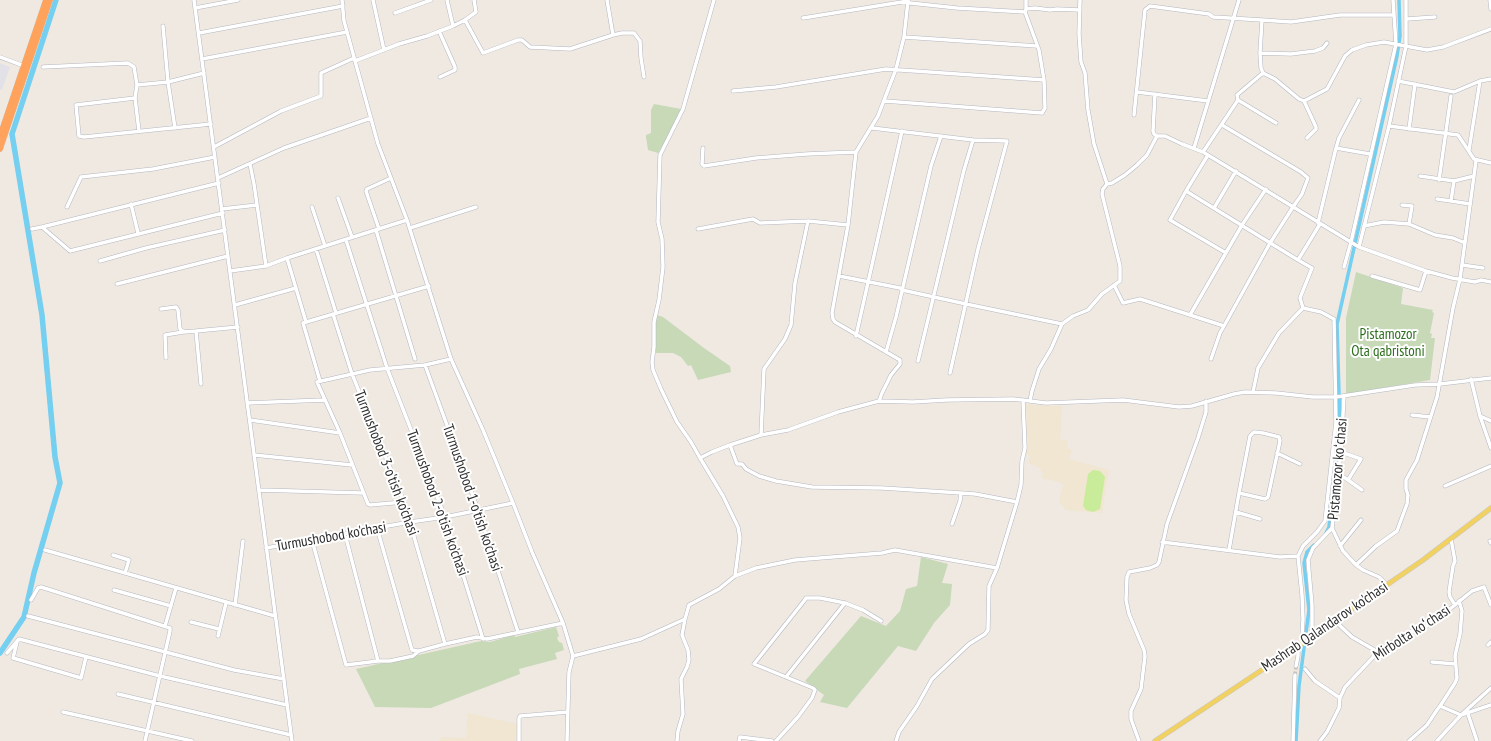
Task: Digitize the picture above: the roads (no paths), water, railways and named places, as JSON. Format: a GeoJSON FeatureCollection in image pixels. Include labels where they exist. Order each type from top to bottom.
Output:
{"type":"FeatureCollection","features":[{"type":"Feature","properties":{"kind":"highway"},"geometry":{"type":"LineString","coordinates":[[0,136],[46,0]]}},
{"type":"Feature","properties":{"kind":"highway"},"geometry":{"type":"LineString","coordinates":[[0,149],[50,0]]}},
{"type":"Feature","properties":{"kind":"main road","name":"Mashrab Qalandarov ko'chasi"},"geometry":{"type":"LineString","coordinates":[[1155,741],[1387,585],[1491,508]]}},
{"type":"Feature","properties":{"kind":"street"},"geometry":{"type":"LineString","coordinates":[[194,0],[292,741]]}},
{"type":"Feature","properties":{"kind":"street"},"geometry":{"type":"LineString","coordinates":[[195,8],[238,0]]}},
{"type":"Feature","properties":{"kind":"street"},"geometry":{"type":"LineString","coordinates":[[342,0],[347,32],[371,118],[391,178],[408,220],[451,359],[563,623],[573,656],[569,672],[567,741]]}},
{"type":"Feature","properties":{"kind":"street"},"geometry":{"type":"LineString","coordinates":[[373,0],[384,50]]}},
{"type":"Feature","properties":{"kind":"street"},"geometry":{"type":"LineString","coordinates":[[395,13],[431,0]]}},
{"type":"Feature","properties":{"kind":"street"},"geometry":{"type":"LineString","coordinates":[[447,0],[453,26]]}},
{"type":"Feature","properties":{"kind":"street"},"geometry":{"type":"LineString","coordinates":[[214,147],[282,111],[321,96],[321,73],[453,26],[465,20],[476,12],[474,0]]}},
{"type":"Feature","properties":{"kind":"street"},"geometry":{"type":"LineString","coordinates":[[607,0],[613,35]]}},
{"type":"Feature","properties":{"kind":"street"},"geometry":{"type":"LineString","coordinates":[[714,0],[683,109],[660,155],[658,222],[662,239],[663,267],[659,300],[654,322],[654,347],[652,362],[653,370],[677,422],[691,442],[723,496],[738,527],[740,538],[735,576]]}},
{"type":"Feature","properties":{"kind":"street"},"geometry":{"type":"LineString","coordinates":[[877,0],[878,6]]}},
{"type":"Feature","properties":{"kind":"street"},"geometry":{"type":"LineString","coordinates":[[885,101],[1042,112],[1045,108],[1042,62],[1026,11],[1026,0]]}},
{"type":"Feature","properties":{"kind":"street"},"geometry":{"type":"LineString","coordinates":[[1080,0],[1079,34],[1081,62],[1085,73],[1088,110],[1094,144],[1107,184]]}},
{"type":"Feature","properties":{"kind":"street"},"geometry":{"type":"LineString","coordinates":[[1194,148],[1239,0]]}},
{"type":"Feature","properties":{"kind":"street"},"geometry":{"type":"LineString","coordinates":[[1344,267],[1351,242],[1370,154],[1398,44],[1393,0]]}},
{"type":"Feature","properties":{"kind":"street"},"geometry":{"type":"LineString","coordinates":[[1359,247],[1389,126],[1405,45],[1407,19],[1406,0]]}},
{"type":"Feature","properties":{"kind":"street"},"geometry":{"type":"LineString","coordinates":[[1490,0],[1491,9]]}},
{"type":"Feature","properties":{"kind":"street"},"geometry":{"type":"LineString","coordinates":[[879,401],[889,379],[900,363],[897,358],[856,336],[835,322],[833,319],[848,225],[856,152],[872,128],[885,101],[896,69],[904,37],[908,1]]}},
{"type":"Feature","properties":{"kind":"street"},"geometry":{"type":"LineString","coordinates":[[803,18],[908,1],[910,3],[957,8],[1026,11],[1080,10]]}},
{"type":"Feature","properties":{"kind":"street"},"geometry":{"type":"LineString","coordinates":[[199,33],[343,6]]}},
{"type":"Feature","properties":{"kind":"street"},"geometry":{"type":"LineString","coordinates":[[1134,115],[1146,8],[1153,6],[1210,14],[1214,17],[1291,22],[1340,15],[1394,15]]}},
{"type":"Feature","properties":{"kind":"street"},"geometry":{"type":"LineString","coordinates":[[1407,19],[1435,17]]}},
{"type":"Feature","properties":{"kind":"street"},"geometry":{"type":"LineString","coordinates":[[465,20],[483,53],[518,40],[522,40],[530,47],[570,48],[613,35],[634,33],[638,36],[641,45],[641,58],[644,77]]}},
{"type":"Feature","properties":{"kind":"street"},"geometry":{"type":"LineString","coordinates":[[1262,20],[1260,53],[1261,68],[1263,73],[1276,79],[1299,99],[1304,101],[1316,126],[1316,129],[1308,138]]}},
{"type":"Feature","properties":{"kind":"street"},"geometry":{"type":"LineString","coordinates":[[163,26],[168,82],[175,128]]}},
{"type":"Feature","properties":{"kind":"street"},"geometry":{"type":"LineString","coordinates":[[1304,101],[1327,89],[1345,56],[1352,50],[1366,45],[1384,42],[1427,50],[1443,47],[1491,29]]}},
{"type":"Feature","properties":{"kind":"street"},"geometry":{"type":"LineString","coordinates":[[439,31],[456,67],[454,70],[440,77]]}},
{"type":"Feature","properties":{"kind":"street"},"geometry":{"type":"LineString","coordinates":[[202,59],[347,32]]}},
{"type":"Feature","properties":{"kind":"street"},"geometry":{"type":"LineString","coordinates":[[904,37],[1037,46]]}},
{"type":"Feature","properties":{"kind":"street"},"geometry":{"type":"LineString","coordinates":[[1260,53],[1291,54],[1315,51],[1323,48],[1327,43]]}},
{"type":"Feature","properties":{"kind":"street"},"geometry":{"type":"LineString","coordinates":[[0,57],[24,66]]}},
{"type":"Feature","properties":{"kind":"street"},"geometry":{"type":"LineString","coordinates":[[43,67],[128,64],[134,67],[137,85],[135,98],[139,131]]}},
{"type":"Feature","properties":{"kind":"street"},"geometry":{"type":"LineString","coordinates":[[733,91],[776,87],[886,69],[1044,80]]}},
{"type":"Feature","properties":{"kind":"street"},"geometry":{"type":"LineString","coordinates":[[137,85],[168,82],[204,73]]}},
{"type":"Feature","properties":{"kind":"street"},"geometry":{"type":"LineString","coordinates":[[1203,152],[1238,100],[1237,96],[1263,73]]}},
{"type":"Feature","properties":{"kind":"street"},"geometry":{"type":"LineString","coordinates":[[1398,81],[1454,92],[1480,81],[1491,79]]}},
{"type":"Feature","properties":{"kind":"street"},"geometry":{"type":"LineString","coordinates":[[1469,150],[1480,81]]}},
{"type":"Feature","properties":{"kind":"street"},"geometry":{"type":"LineString","coordinates":[[1409,129],[1415,84]]}},
{"type":"Feature","properties":{"kind":"street"},"geometry":{"type":"LineString","coordinates":[[1137,92],[1208,101]]}},
{"type":"Feature","properties":{"kind":"street"},"geometry":{"type":"LineString","coordinates":[[1156,94],[1153,127],[1154,134],[1157,136]]}},
{"type":"Feature","properties":{"kind":"street"},"geometry":{"type":"LineString","coordinates":[[1439,180],[1451,96]]}},
{"type":"Feature","properties":{"kind":"street"},"geometry":{"type":"LineString","coordinates":[[135,98],[76,105],[79,136],[84,137],[211,124]]}},
{"type":"Feature","properties":{"kind":"street"},"geometry":{"type":"LineString","coordinates":[[1238,100],[1276,123]]}},
{"type":"Feature","properties":{"kind":"street"},"geometry":{"type":"LineString","coordinates":[[1298,260],[1319,224],[1339,138],[1360,100]]}},
{"type":"Feature","properties":{"kind":"street"},"geometry":{"type":"LineString","coordinates":[[218,178],[284,148],[371,118]]}},
{"type":"Feature","properties":{"kind":"street"},"geometry":{"type":"LineString","coordinates":[[1211,360],[1220,333],[1270,243],[1292,207],[1302,194],[1308,176],[1222,125]]}},
{"type":"Feature","properties":{"kind":"street"},"geometry":{"type":"LineString","coordinates":[[1356,565],[1376,546],[1396,531],[1407,504],[1408,495],[1406,480],[1417,460],[1440,384],[1453,308],[1460,279],[1476,161],[1458,134],[1389,126]]}},
{"type":"Feature","properties":{"kind":"street"},"geometry":{"type":"LineString","coordinates":[[872,128],[973,140],[1004,140],[1007,142],[978,249],[950,374]]}},
{"type":"Feature","properties":{"kind":"street"},"geometry":{"type":"LineString","coordinates":[[856,336],[902,131]]}},
{"type":"Feature","properties":{"kind":"street"},"geometry":{"type":"LineString","coordinates":[[886,352],[896,317],[931,166],[941,136]]}},
{"type":"Feature","properties":{"kind":"street"},"geometry":{"type":"LineString","coordinates":[[1030,401],[1039,369],[1051,349],[1062,324],[1066,320],[1088,310],[1102,294],[1120,281],[1120,266],[1102,194],[1103,189],[1107,184],[1112,183],[1137,166],[1148,155],[1157,136]]}},
{"type":"Feature","properties":{"kind":"street"},"geometry":{"type":"LineString","coordinates":[[1157,136],[1165,136],[1203,152],[1359,247],[1426,271],[1475,282],[1481,280],[1491,282]]}},
{"type":"Feature","properties":{"kind":"street"},"geometry":{"type":"LineString","coordinates":[[918,361],[964,170],[973,140]]}},
{"type":"Feature","properties":{"kind":"street"},"geometry":{"type":"LineString","coordinates":[[703,148],[702,164],[704,166],[756,158],[856,152]]}},
{"type":"Feature","properties":{"kind":"street"},"geometry":{"type":"LineString","coordinates":[[1336,148],[1370,154]]}},
{"type":"Feature","properties":{"kind":"street"},"geometry":{"type":"LineString","coordinates":[[1208,155],[1170,220],[1226,253]]}},
{"type":"Feature","properties":{"kind":"street"},"geometry":{"type":"LineString","coordinates":[[67,207],[81,177],[153,169],[215,157]]}},
{"type":"Feature","properties":{"kind":"street"},"geometry":{"type":"LineString","coordinates":[[1476,161],[1491,162]]}},
{"type":"Feature","properties":{"kind":"street"},"geometry":{"type":"LineString","coordinates":[[250,164],[266,266]]}},
{"type":"Feature","properties":{"kind":"street"},"geometry":{"type":"LineString","coordinates":[[1214,208],[1236,171]]}},
{"type":"Feature","properties":{"kind":"street"},"geometry":{"type":"LineString","coordinates":[[1420,176],[1454,181],[1474,176]]}},
{"type":"Feature","properties":{"kind":"street"},"geometry":{"type":"LineString","coordinates":[[391,178],[367,189],[366,191],[415,359]]}},
{"type":"Feature","properties":{"kind":"street"},"geometry":{"type":"LineString","coordinates":[[1451,201],[1454,181]]}},
{"type":"Feature","properties":{"kind":"street"},"geometry":{"type":"LineString","coordinates":[[32,229],[219,183]]}},
{"type":"Feature","properties":{"kind":"street"},"geometry":{"type":"LineString","coordinates":[[1190,315],[1242,225],[1266,189]]}},
{"type":"Feature","properties":{"kind":"street"},"geometry":{"type":"LineString","coordinates":[[1186,191],[1312,268],[1300,298],[1303,308]]}},
{"type":"Feature","properties":{"kind":"street"},"geometry":{"type":"LineString","coordinates":[[338,198],[352,238]]}},
{"type":"Feature","properties":{"kind":"street"},"geometry":{"type":"LineString","coordinates":[[1437,199],[1470,204]]}},
{"type":"Feature","properties":{"kind":"street"},"geometry":{"type":"LineString","coordinates":[[131,204],[138,233]]}},
{"type":"Feature","properties":{"kind":"street"},"geometry":{"type":"LineString","coordinates":[[42,227],[70,251],[222,211],[257,205]]}},
{"type":"Feature","properties":{"kind":"street"},"geometry":{"type":"LineString","coordinates":[[1402,205],[1412,206],[1409,224]]}},
{"type":"Feature","properties":{"kind":"street"},"geometry":{"type":"LineString","coordinates":[[312,207],[325,246]]}},
{"type":"Feature","properties":{"kind":"street"},"geometry":{"type":"LineString","coordinates":[[410,228],[476,207]]}},
{"type":"Feature","properties":{"kind":"street"},"geometry":{"type":"LineString","coordinates":[[698,228],[753,219],[760,223],[808,221],[848,225]]}},
{"type":"Feature","properties":{"kind":"street"},"geometry":{"type":"LineString","coordinates":[[230,271],[266,266],[286,258],[408,220]]}},
{"type":"Feature","properties":{"kind":"street"},"geometry":{"type":"LineString","coordinates":[[761,436],[764,369],[785,339],[791,326],[795,283],[808,221]]}},
{"type":"Feature","properties":{"kind":"street"},"geometry":{"type":"LineString","coordinates":[[1364,226],[1384,222],[1409,224],[1435,235],[1453,238],[1465,243]]}},
{"type":"Feature","properties":{"kind":"street"},"geometry":{"type":"LineString","coordinates":[[100,261],[146,248],[225,230]]}},
{"type":"Feature","properties":{"kind":"street","name":"Turmushobod 2-o'tish ko'chasi"},"geometry":{"type":"LineString","coordinates":[[346,240],[386,368],[445,517],[483,639]]}},
{"type":"Feature","properties":{"kind":"street","name":"Turmushobod 3-o'tish ko'chasi"},"geometry":{"type":"LineString","coordinates":[[316,249],[352,374],[404,502],[446,644]]}},
{"type":"Feature","properties":{"kind":"street"},"geometry":{"type":"LineString","coordinates":[[117,284],[228,256]]}},
{"type":"Feature","properties":{"kind":"street"},"geometry":{"type":"LineString","coordinates":[[286,258],[306,322]]}},
{"type":"Feature","properties":{"kind":"street"},"geometry":{"type":"LineString","coordinates":[[1462,265],[1483,268]]}},
{"type":"Feature","properties":{"kind":"street"},"geometry":{"type":"LineString","coordinates":[[1372,276],[1420,290],[1426,271]]}},
{"type":"Feature","properties":{"kind":"street"},"geometry":{"type":"LineString","coordinates":[[839,276],[869,281],[900,288],[902,290],[1062,324]]}},
{"type":"Feature","properties":{"kind":"street"},"geometry":{"type":"LineString","coordinates":[[1114,285],[1123,303],[1140,299],[1160,304],[1224,326]]}},
{"type":"Feature","properties":{"kind":"street"},"geometry":{"type":"LineString","coordinates":[[404,502],[368,504],[340,433],[317,382],[320,381],[303,323],[429,286]]}},
{"type":"Feature","properties":{"kind":"street"},"geometry":{"type":"LineString","coordinates":[[235,305],[296,288]]}},
{"type":"Feature","properties":{"kind":"street"},"geometry":{"type":"LineString","coordinates":[[161,309],[178,308],[180,330],[184,332]]}},
{"type":"Feature","properties":{"kind":"street"},"geometry":{"type":"LineString","coordinates":[[1253,392],[1258,368],[1279,333],[1303,308]]}},
{"type":"Feature","properties":{"kind":"street"},"geometry":{"type":"LineString","coordinates":[[1296,666],[1301,644],[1303,619],[1298,556],[1300,550],[1325,522],[1335,435],[1336,396],[1334,319],[1321,312],[1303,308]]}},
{"type":"Feature","properties":{"kind":"street"},"geometry":{"type":"LineString","coordinates":[[166,358],[165,335],[238,327]]}},
{"type":"Feature","properties":{"kind":"street"},"geometry":{"type":"LineString","coordinates":[[196,331],[201,384]]}},
{"type":"Feature","properties":{"kind":"street"},"geometry":{"type":"LineString","coordinates":[[320,381],[386,368],[425,365],[451,359]]}},
{"type":"Feature","properties":{"kind":"street","name":"Turmushobod 1-o'tish ko'chasi"},"geometry":{"type":"LineString","coordinates":[[425,365],[478,510],[518,632]]}},
{"type":"Feature","properties":{"kind":"street","name":"Pistamozor koʻchasi"},"geometry":{"type":"LineString","coordinates":[[1387,585],[1379,577],[1362,570],[1356,565],[1343,551],[1332,528],[1342,452],[1344,396],[1415,385],[1440,384],[1491,378]]}},
{"type":"Feature","properties":{"kind":"street"},"geometry":{"type":"LineString","coordinates":[[1471,380],[1480,416],[1491,448]]}},
{"type":"Feature","properties":{"kind":"street"},"geometry":{"type":"LineString","coordinates":[[700,458],[717,449],[788,430],[838,412],[879,401],[1023,400],[1046,402],[1123,400],[1179,407],[1192,406],[1234,394],[1253,392],[1313,397],[1344,396]]}},
{"type":"Feature","properties":{"kind":"street"},"geometry":{"type":"LineString","coordinates":[[247,403],[324,400]]}},
{"type":"Feature","properties":{"kind":"street"},"geometry":{"type":"LineString","coordinates":[[896,741],[899,732],[917,706],[932,679],[969,644],[985,634],[988,630],[989,586],[997,568],[1022,481],[1022,461],[1025,448],[1023,400]]}},
{"type":"Feature","properties":{"kind":"street"},"geometry":{"type":"LineString","coordinates":[[1139,741],[1131,719],[1132,711],[1141,689],[1145,656],[1129,614],[1126,600],[1126,585],[1129,572],[1157,565],[1159,562],[1167,524],[1186,475],[1206,412],[1206,401]]}},
{"type":"Feature","properties":{"kind":"street"},"geometry":{"type":"LineString","coordinates":[[1412,415],[1430,418]]}},
{"type":"Feature","properties":{"kind":"street"},"geometry":{"type":"LineString","coordinates":[[1480,416],[1491,421]]}},
{"type":"Feature","properties":{"kind":"street"},"geometry":{"type":"LineString","coordinates":[[250,420],[340,433]]}},
{"type":"Feature","properties":{"kind":"street"},"geometry":{"type":"LineString","coordinates":[[1229,550],[1239,494],[1252,434],[1254,432],[1279,437],[1280,441],[1267,498],[1239,494]]}},
{"type":"Feature","properties":{"kind":"street"},"geometry":{"type":"LineString","coordinates":[[730,445],[736,464],[742,464],[746,469],[776,481],[812,487],[882,488],[975,494],[1017,502]]}},
{"type":"Feature","properties":{"kind":"street"},"geometry":{"type":"LineString","coordinates":[[1342,452],[1361,459],[1348,480]]}},
{"type":"Feature","properties":{"kind":"street"},"geometry":{"type":"LineString","coordinates":[[1277,453],[1300,464]]}},
{"type":"Feature","properties":{"kind":"street"},"geometry":{"type":"LineString","coordinates":[[254,455],[352,465]]}},
{"type":"Feature","properties":{"kind":"street"},"geometry":{"type":"LineString","coordinates":[[1445,486],[1491,466]]}},
{"type":"Feature","properties":{"kind":"street"},"geometry":{"type":"LineString","coordinates":[[1340,474],[1362,490]]}},
{"type":"Feature","properties":{"kind":"street"},"geometry":{"type":"LineString","coordinates":[[259,490],[363,493]]}},
{"type":"Feature","properties":{"kind":"street"},"geometry":{"type":"LineString","coordinates":[[952,524],[960,502],[961,493]]}},
{"type":"Feature","properties":{"kind":"street","name":"Turmushobod ko'chasi"},"geometry":{"type":"LineString","coordinates":[[266,548],[445,517],[513,503]]}},
{"type":"Feature","properties":{"kind":"street"},"geometry":{"type":"LineString","coordinates":[[1236,512],[1260,519]]}},
{"type":"Feature","properties":{"kind":"street"},"geometry":{"type":"LineString","coordinates":[[1340,546],[1361,520]]}},
{"type":"Feature","properties":{"kind":"street"},"geometry":{"type":"LineString","coordinates":[[377,528],[412,650],[419,651],[477,637],[487,639],[563,623]]}},
{"type":"Feature","properties":{"kind":"street"},"geometry":{"type":"LineString","coordinates":[[1311,637],[1312,605],[1308,560],[1313,548],[1332,528]]}},
{"type":"Feature","properties":{"kind":"street"},"geometry":{"type":"LineString","coordinates":[[345,534],[378,661]]}},
{"type":"Feature","properties":{"kind":"street","name":"Mirbolta koʻchasi"},"geometry":{"type":"LineString","coordinates":[[1451,539],[1455,560],[1449,592],[1455,605]]}},
{"type":"Feature","properties":{"kind":"street"},"geometry":{"type":"LineString","coordinates":[[312,540],[346,665],[390,661],[413,656],[419,651]]}},
{"type":"Feature","properties":{"kind":"street"},"geometry":{"type":"LineString","coordinates":[[235,605],[243,541]]}},
{"type":"Feature","properties":{"kind":"street"},"geometry":{"type":"LineString","coordinates":[[1162,542],[1280,557],[1298,556]]}},
{"type":"Feature","properties":{"kind":"street"},"geometry":{"type":"LineString","coordinates":[[45,550],[226,603],[276,616]]}},
{"type":"Feature","properties":{"kind":"street"},"geometry":{"type":"LineString","coordinates":[[677,741],[683,714],[681,679],[689,660],[688,650],[682,635],[689,605],[719,589],[735,576],[756,568],[795,560],[882,553],[895,550],[997,568]]}},
{"type":"Feature","properties":{"kind":"street"},"geometry":{"type":"LineString","coordinates":[[113,555],[129,560],[125,573]]}},
{"type":"Feature","properties":{"kind":"street"},"geometry":{"type":"LineString","coordinates":[[31,600],[38,588],[41,587],[170,628],[145,741]]}},
{"type":"Feature","properties":{"kind":"street","name":"Mirbolta koʻchasi"},"geometry":{"type":"LineString","coordinates":[[1320,741],[1327,732],[1340,708],[1340,698],[1345,687],[1378,652],[1407,633],[1427,626],[1472,591],[1483,587],[1491,606]]}},
{"type":"Feature","properties":{"kind":"street"},"geometry":{"type":"LineString","coordinates":[[166,626],[176,588]]}},
{"type":"Feature","properties":{"kind":"street"},"geometry":{"type":"LineString","coordinates":[[114,590],[171,606]]}},
{"type":"Feature","properties":{"kind":"street"},"geometry":{"type":"LineString","coordinates":[[776,741],[798,717],[815,692],[813,688],[754,664],[806,598],[828,598],[845,603],[863,610],[881,621]]}},
{"type":"Feature","properties":{"kind":"street"},"geometry":{"type":"LineString","coordinates":[[1410,741],[1427,725],[1455,683],[1457,676],[1455,656],[1460,634],[1462,611],[1459,601]]}},
{"type":"Feature","properties":{"kind":"street"},"geometry":{"type":"LineString","coordinates":[[218,636],[226,603]]}},
{"type":"Feature","properties":{"kind":"street"},"geometry":{"type":"LineString","coordinates":[[786,677],[845,603]]}},
{"type":"Feature","properties":{"kind":"street"},"geometry":{"type":"LineString","coordinates":[[28,616],[234,670],[284,679]]}},
{"type":"Feature","properties":{"kind":"street"},"geometry":{"type":"LineString","coordinates":[[573,656],[641,639],[685,619]]}},
{"type":"Feature","properties":{"kind":"street"},"geometry":{"type":"LineString","coordinates":[[1335,621],[1352,637],[1378,652]]}},
{"type":"Feature","properties":{"kind":"street"},"geometry":{"type":"LineString","coordinates":[[191,622],[219,629]]}},
{"type":"Feature","properties":{"kind":"street"},"geometry":{"type":"LineString","coordinates":[[18,639],[160,676],[287,705]]}},
{"type":"Feature","properties":{"kind":"street"},"geometry":{"type":"LineString","coordinates":[[7,653],[18,639]]}},
{"type":"Feature","properties":{"kind":"street"},"geometry":{"type":"LineString","coordinates":[[18,639],[12,658],[81,678],[86,657]]}},
{"type":"Feature","properties":{"kind":"street"},"geometry":{"type":"LineString","coordinates":[[1432,662],[1456,664]]}},
{"type":"Feature","properties":{"kind":"street"},"geometry":{"type":"LineString","coordinates":[[1305,669],[1315,680],[1340,698]]}},
{"type":"Feature","properties":{"kind":"street"},"geometry":{"type":"LineString","coordinates":[[1292,741],[1295,675]]}},
{"type":"Feature","properties":{"kind":"street"},"geometry":{"type":"LineString","coordinates":[[1437,741],[1461,715],[1491,688]]}},
{"type":"Feature","properties":{"kind":"street"},"geometry":{"type":"LineString","coordinates":[[118,694],[291,735]]}},
{"type":"Feature","properties":{"kind":"street"},"geometry":{"type":"LineString","coordinates":[[1440,706],[1461,715],[1468,714],[1491,705]]}},
{"type":"Feature","properties":{"kind":"street"},"geometry":{"type":"LineString","coordinates":[[63,712],[192,741]]}},
{"type":"Feature","properties":{"kind":"street"},"geometry":{"type":"LineString","coordinates":[[519,741],[520,716],[568,712]]}},
{"type":"Feature","properties":{"kind":"street"},"geometry":{"type":"LineString","coordinates":[[1468,714],[1477,741]]}},
{"type":"Feature","properties":{"kind":"street"},"geometry":{"type":"LineString","coordinates":[[1443,735],[1445,741]]}},
{"type":"Feature","properties":{"kind":"street"},"geometry":{"type":"LineString","coordinates":[[739,741],[740,737],[772,741]]}},
{"type":"Feature","properties":{"kind":"waterway"},"geometry":{"type":"LineString","coordinates":[[0,653],[24,617],[34,573],[60,483],[55,457],[42,315],[12,134],[56,0]]}},
{"type":"Feature","properties":{"kind":"waterway"},"geometry":{"type":"LineString","coordinates":[[1326,533],[1329,527],[1340,428],[1337,324],[1397,56],[1400,36],[1399,0]]}},
{"type":"Feature","properties":{"kind":"waterway"},"geometry":{"type":"LineString","coordinates":[[1296,741],[1299,686],[1309,610],[1304,563],[1307,552],[1314,545]]}},
{"type":"Feature","properties":{"kind":"tunnel"},"geometry":{"type":"LineString","coordinates":[[1295,675],[1296,666]]}},
{"type":"Feature","properties":{"kind":"park label","name":"Pistamozor Ota qabristoni"},"geometry":{"type":"Point","coordinates":[1388,344]}}]}
